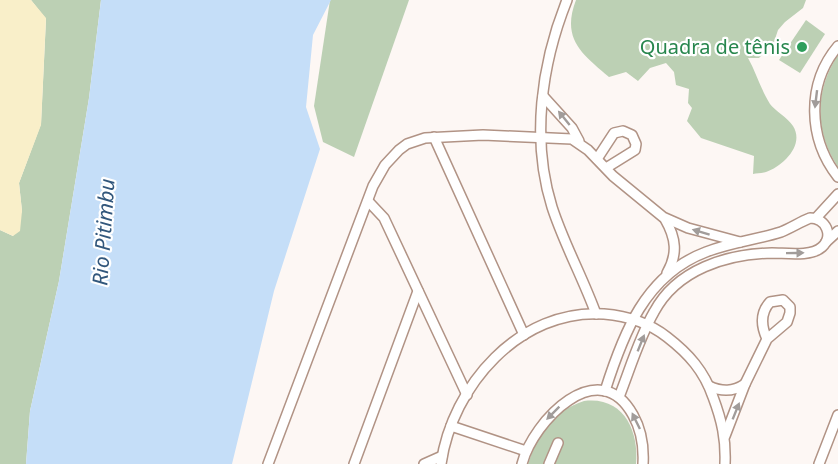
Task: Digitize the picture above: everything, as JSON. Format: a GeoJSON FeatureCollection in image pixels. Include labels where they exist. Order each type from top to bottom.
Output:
{"type":"FeatureCollection","features":[{"type":"Feature","properties":{"kind":"street"},"geometry":{"type":"LineString","coordinates":[[567,0],[551,44],[543,96],[541,137],[543,173],[553,208],[596,314]]}},
{"type":"Feature","properties":{"kind":"street"},"geometry":{"type":"LineString","coordinates":[[838,46],[826,64],[819,81],[814,117],[822,152],[838,177]]}},
{"type":"Feature","properties":{"kind":"street"},"geometry":{"type":"LineString","coordinates":[[543,96],[572,128],[580,144]]}},
{"type":"Feature","properties":{"kind":"street"},"geometry":{"type":"LineString","coordinates":[[597,159],[614,133],[622,131],[632,135],[636,144],[635,150],[606,168]]}},
{"type":"Feature","properties":{"kind":"street"},"geometry":{"type":"LineString","coordinates":[[268,464],[379,175],[399,150],[407,144],[435,137],[483,135],[572,139],[663,217],[688,228],[740,242]]}},
{"type":"Feature","properties":{"kind":"street"},"geometry":{"type":"LineString","coordinates":[[435,137],[524,335]]}},
{"type":"Feature","properties":{"kind":"street"},"geometry":{"type":"LineString","coordinates":[[816,218],[838,194]]}},
{"type":"Feature","properties":{"kind":"street"},"geometry":{"type":"LineString","coordinates":[[368,201],[384,218],[467,394]]}},
{"type":"Feature","properties":{"kind":"street"},"geometry":{"type":"LineString","coordinates":[[663,217],[671,229],[676,250],[663,279]]}},
{"type":"Feature","properties":{"kind":"street"},"geometry":{"type":"LineString","coordinates":[[605,392],[633,319],[645,297],[677,268],[694,257],[740,242],[773,235],[810,218],[816,218],[825,225],[828,234],[826,242]]}},
{"type":"Feature","properties":{"kind":"street"},"geometry":{"type":"LineString","coordinates":[[619,397],[653,313],[666,295],[682,280],[698,269],[718,261],[742,256],[813,252],[822,248],[838,231]]}},
{"type":"Feature","properties":{"kind":"street"},"geometry":{"type":"LineString","coordinates":[[354,464],[418,291]]}},
{"type":"Feature","properties":{"kind":"street"},"geometry":{"type":"LineString","coordinates":[[424,464],[442,460],[451,426],[467,394],[497,356],[524,335],[548,323],[596,314],[633,319],[648,325],[686,352],[697,364],[709,386],[725,436]]}},
{"type":"Feature","properties":{"kind":"street"},"geometry":{"type":"LineString","coordinates":[[724,464],[725,436],[745,384],[767,339]]}},
{"type":"Feature","properties":{"kind":"street"},"geometry":{"type":"LineString","coordinates":[[709,386],[727,391],[745,384]]}},
{"type":"Feature","properties":{"kind":"street"},"geometry":{"type":"LineString","coordinates":[[522,464],[526,451],[540,426],[561,405],[587,392],[605,392],[619,397],[627,404],[640,429],[644,448],[643,464]]}},
{"type":"Feature","properties":{"kind":"street"},"geometry":{"type":"LineString","coordinates":[[819,464],[838,416]]}},
{"type":"Feature","properties":{"kind":"street"},"geometry":{"type":"LineString","coordinates":[[451,426],[526,451]]}},
{"type":"Feature","properties":{"kind":"street"},"geometry":{"type":"LineString","coordinates":[[549,464],[558,443]]}},
{"type":"Feature","properties":{"kind":"green space"},"geometry":{"type":"Polygon","coordinates":[[[31,0],[101,0],[89,98],[59,281],[30,411],[26,464],[0,464],[0,230],[13,236],[22,211],[19,183],[41,124],[46,19],[31,0]]]}},
{"type":"Feature","properties":{"kind":"green space"},"geometry":{"type":"Polygon","coordinates":[[[330,0],[409,0],[354,157],[323,142],[314,106],[330,0]]]}},
{"type":"Feature","properties":{"kind":"green space"},"geometry":{"type":"Polygon","coordinates":[[[576,0],[806,0],[803,8],[778,30],[774,42],[759,58],[748,58],[770,104],[793,126],[796,140],[790,154],[773,169],[753,174],[754,156],[701,138],[687,121],[692,108],[688,103],[689,89],[676,85],[674,72],[666,63],[650,68],[638,81],[626,72],[609,77],[583,53],[573,35],[571,25],[576,0]]]}},
{"type":"Feature","properties":{"kind":"green space","name":"Quadra de tênis"},"geometry":{"type":"Polygon","coordinates":[[[806,20],[825,34],[800,73],[779,60],[806,20]]]}},
{"type":"Feature","properties":{"kind":"green space"},"geometry":{"type":"Polygon","coordinates":[[[838,55],[838,167],[825,140],[820,111],[825,82],[838,55]]]}},
{"type":"Feature","properties":{"kind":"green space"},"geometry":{"type":"Polygon","coordinates":[[[584,401],[609,404],[626,418],[635,439],[636,464],[528,464],[536,444],[548,425],[573,405],[584,401]]]}},
{"type":"Feature","properties":{"kind":"sand"},"geometry":{"type":"Polygon","coordinates":[[[0,0],[31,0],[46,18],[41,125],[19,183],[22,211],[20,231],[13,236],[0,230],[0,0]]]}},
{"type":"Feature","properties":{"kind":"water","name":"Rio Pitimbu"},"geometry":{"type":"Polygon","coordinates":[[[101,0],[331,0],[313,35],[306,107],[320,149],[274,291],[232,464],[26,464],[30,411],[59,281],[89,98],[101,0]]]}},
{"type":"Feature","properties":{"kind":"place","name":"Quadra de tênis"},"geometry":{"type":"Point","coordinates":[802,47]}}]}
